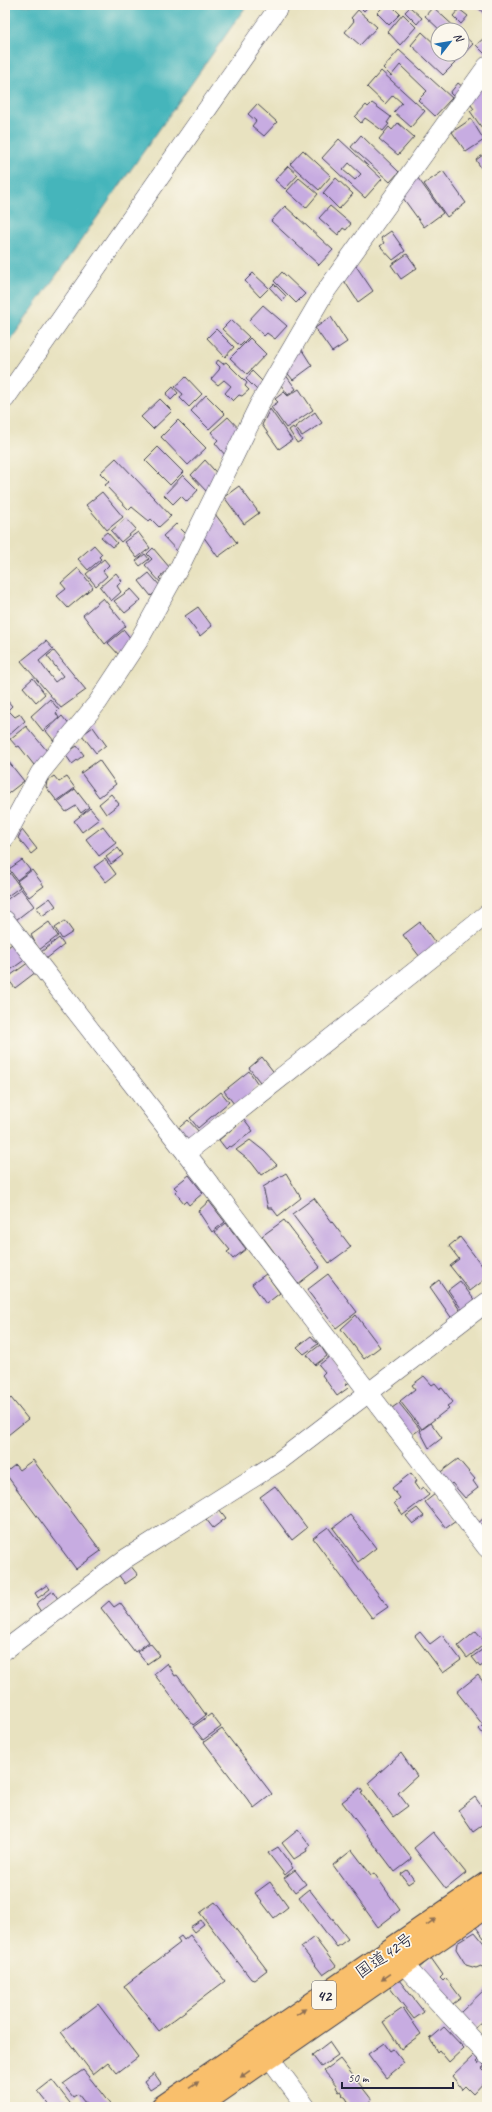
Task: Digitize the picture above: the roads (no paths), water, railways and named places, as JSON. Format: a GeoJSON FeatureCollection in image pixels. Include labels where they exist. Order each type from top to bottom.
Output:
{"type":"FeatureCollection","features":[{"type":"Feature","properties":{"kind":"highway","name":"国道42号"},"geometry":{"type":"LineString","coordinates":[[197,2107],[269,2057],[399,1956],[487,1883]]}},
{"type":"Feature","properties":{"kind":"highway","name":"国道42号"},"geometry":{"type":"LineString","coordinates":[[162,2107],[399,1956],[487,1906]]}},
{"type":"Feature","properties":{"kind":"street"},"geometry":{"type":"LineString","coordinates":[[5,399],[280,5]]}},
{"type":"Feature","properties":{"kind":"street"},"geometry":{"type":"LineString","coordinates":[[5,838],[40,772],[98,702],[139,640],[180,566],[260,403],[323,295],[487,66]]}},
{"type":"Feature","properties":{"kind":"street"},"geometry":{"type":"LineString","coordinates":[[186,1153],[487,914]]}},
{"type":"Feature","properties":{"kind":"street"},"geometry":{"type":"LineString","coordinates":[[5,920],[186,1153],[487,1548]]}},
{"type":"Feature","properties":{"kind":"street"},"geometry":{"type":"LineString","coordinates":[[5,1650],[125,1559],[278,1462],[487,1302]]}},
{"type":"Feature","properties":{"kind":"street"},"geometry":{"type":"LineString","coordinates":[[399,1956],[487,2055]]}},
{"type":"Feature","properties":{"kind":"street"},"geometry":{"type":"LineString","coordinates":[[269,2057],[306,2107]]}},
{"type":"Feature","properties":{"kind":"water"},"geometry":{"type":"Polygon","coordinates":[[[5,5],[247,5],[5,348],[5,5]]]}}]}
